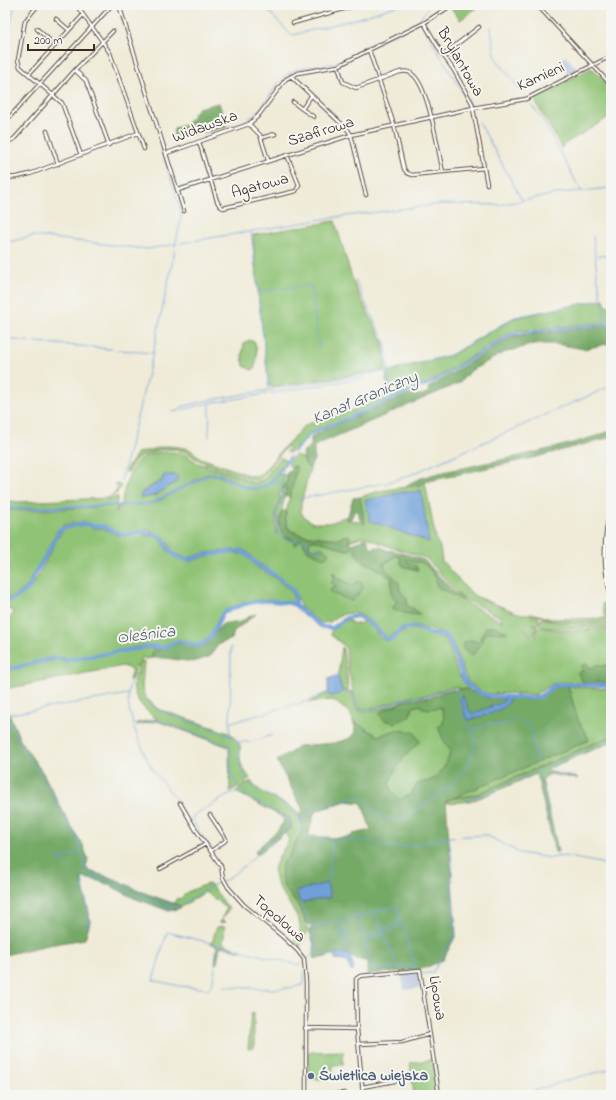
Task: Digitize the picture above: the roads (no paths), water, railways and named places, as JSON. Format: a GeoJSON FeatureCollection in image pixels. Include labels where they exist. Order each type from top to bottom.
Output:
{"type":"FeatureCollection","features":[{"type":"Feature","properties":{"kind":"main road"},"geometry":{"type":"LineString","coordinates":[[611,509],[607,528],[605,554],[606,570],[611,594]]}},
{"type":"Feature","properties":{"kind":"street"},"geometry":{"type":"LineString","coordinates":[[38,5],[25,21],[18,60],[20,67],[64,107],[81,155]]}},
{"type":"Feature","properties":{"kind":"street"},"geometry":{"type":"LineString","coordinates":[[76,5],[111,55],[144,149]]}},
{"type":"Feature","properties":{"kind":"street"},"geometry":{"type":"LineString","coordinates":[[5,122],[112,5]]}},
{"type":"Feature","properties":{"kind":"street"},"geometry":{"type":"LineString","coordinates":[[119,5],[184,211]]}},
{"type":"Feature","properties":{"kind":"street"},"geometry":{"type":"LineString","coordinates":[[293,22],[358,5]]}},
{"type":"Feature","properties":{"kind":"street"},"geometry":{"type":"LineString","coordinates":[[366,195],[351,135],[348,130],[291,76],[304,72],[338,66],[424,23],[452,5]]}},
{"type":"Feature","properties":{"kind":"street"},"geometry":{"type":"LineString","coordinates":[[537,5],[611,85]]}},
{"type":"Feature","properties":{"kind":"street"},"geometry":{"type":"LineString","coordinates":[[28,74],[83,15]]}},
{"type":"Feature","properties":{"kind":"street"},"geometry":{"type":"LineString","coordinates":[[56,19],[69,30]]}},
{"type":"Feature","properties":{"kind":"street","name":"Brylantowa"},"geometry":{"type":"LineString","coordinates":[[424,23],[453,69],[472,103],[487,184]]}},
{"type":"Feature","properties":{"kind":"street"},"geometry":{"type":"LineString","coordinates":[[443,55],[479,27]]}},
{"type":"Feature","properties":{"kind":"street"},"geometry":{"type":"LineString","coordinates":[[37,29],[55,45]]}},
{"type":"Feature","properties":{"kind":"street"},"geometry":{"type":"LineString","coordinates":[[5,143],[14,139],[52,95],[113,30]]}},
{"type":"Feature","properties":{"kind":"street"},"geometry":{"type":"LineString","coordinates":[[369,50],[394,124],[403,167],[407,173],[412,175],[484,168]]}},
{"type":"Feature","properties":{"kind":"street","name":"Kamieni"},"geometry":{"type":"LineString","coordinates":[[473,108],[526,99],[611,56]]}},
{"type":"Feature","properties":{"kind":"street"},"geometry":{"type":"LineString","coordinates":[[338,66],[343,82],[356,88],[404,71],[412,73],[415,76],[427,98],[443,172]]}},
{"type":"Feature","properties":{"kind":"street"},"geometry":{"type":"LineString","coordinates":[[75,70],[86,81],[109,145]]}},
{"type":"Feature","properties":{"kind":"street","name":"Widawska"},"geometry":{"type":"LineString","coordinates":[[166,154],[249,124],[258,116],[284,82],[291,76]]}},
{"type":"Feature","properties":{"kind":"street"},"geometry":{"type":"LineString","coordinates":[[302,108],[311,96]]}},
{"type":"Feature","properties":{"kind":"street"},"geometry":{"type":"LineString","coordinates":[[293,102],[314,117]]}},
{"type":"Feature","properties":{"kind":"street","name":"Szafirowa"},"geometry":{"type":"LineString","coordinates":[[178,190],[268,160],[351,135],[394,124],[473,108]]}},
{"type":"Feature","properties":{"kind":"street"},"geometry":{"type":"LineString","coordinates":[[249,124],[260,136],[268,160]]}},
{"type":"Feature","properties":{"kind":"street"},"geometry":{"type":"LineString","coordinates":[[46,131],[58,164]]}},
{"type":"Feature","properties":{"kind":"street"},"geometry":{"type":"LineString","coordinates":[[5,178],[24,176],[138,133]]}},
{"type":"Feature","properties":{"kind":"street"},"geometry":{"type":"LineString","coordinates":[[261,138],[275,134]]}},
{"type":"Feature","properties":{"kind":"street"},"geometry":{"type":"LineString","coordinates":[[199,142],[211,180]]}},
{"type":"Feature","properties":{"kind":"street","name":"Agatowa"},"geometry":{"type":"LineString","coordinates":[[211,180],[219,204],[223,208],[296,191],[299,185],[287,155]]}},
{"type":"Feature","properties":{"kind":"street","name":"Topolowa"},"geometry":{"type":"LineString","coordinates":[[180,803],[222,868],[225,881],[239,900],[286,940],[303,958],[306,969],[306,1095]]}},
{"type":"Feature","properties":{"kind":"street"},"geometry":{"type":"LineString","coordinates":[[210,815],[226,839],[211,851]]}},
{"type":"Feature","properties":{"kind":"street"},"geometry":{"type":"LineString","coordinates":[[160,869],[206,844]]}},
{"type":"Feature","properties":{"kind":"street","name":"Lipowa"},"geometry":{"type":"LineString","coordinates":[[357,1029],[357,976],[420,970],[440,1095]]}},
{"type":"Feature","properties":{"kind":"street"},"geometry":{"type":"LineString","coordinates":[[305,1028],[357,1029],[363,1095]]}},
{"type":"Feature","properties":{"kind":"street"},"geometry":{"type":"LineString","coordinates":[[359,1044],[402,1042],[430,1034]]}},
{"type":"Feature","properties":{"kind":"street"},"geometry":{"type":"LineString","coordinates":[[362,1087],[400,1080]]}},
{"type":"Feature","properties":{"kind":"street"},"geometry":{"type":"LineString","coordinates":[[306,1095],[335,1095],[345,1093]]}},
{"type":"Feature","properties":{"kind":"water"},"geometry":{"type":"Polygon","coordinates":[[[164,475],[176,475],[178,478],[175,484],[169,486],[154,496],[143,498],[140,497],[142,492],[162,481],[164,475]]]}},
{"type":"Feature","properties":{"kind":"water"},"geometry":{"type":"Polygon","coordinates":[[[421,490],[429,542],[370,521],[365,500],[421,490]]]}},
{"type":"Feature","properties":{"kind":"water"},"geometry":{"type":"Polygon","coordinates":[[[338,675],[342,690],[341,694],[330,696],[328,693],[328,679],[338,675]]]}},
{"type":"Feature","properties":{"kind":"water"},"geometry":{"type":"Polygon","coordinates":[[[463,696],[472,714],[500,703],[510,696],[508,703],[501,709],[490,714],[468,720],[460,697],[463,696]]]}},
{"type":"Feature","properties":{"kind":"water"},"geometry":{"type":"Polygon","coordinates":[[[327,883],[330,898],[300,903],[297,891],[327,883]]]}},
{"type":"Feature","properties":{"kind":"water"},"geometry":{"type":"Polygon","coordinates":[[[336,953],[350,954],[354,970],[350,970],[347,962],[335,959],[336,953]]]}},
{"type":"Feature","properties":{"kind":"waterway"},"geometry":{"type":"LineString","coordinates":[[5,50],[14,5]]}},
{"type":"Feature","properties":{"kind":"waterway"},"geometry":{"type":"LineString","coordinates":[[263,5],[291,35],[359,18],[399,5]]}},
{"type":"Feature","properties":{"kind":"waterway"},"geometry":{"type":"LineString","coordinates":[[229,127],[243,123],[254,115],[264,104],[280,81],[291,72],[344,60],[367,46],[410,26],[424,14],[429,5]]}},
{"type":"Feature","properties":{"kind":"waterway"},"geometry":{"type":"LineString","coordinates":[[423,25],[470,105]]}},
{"type":"Feature","properties":{"kind":"waterway"},"geometry":{"type":"LineString","coordinates":[[491,27],[497,60],[526,97]]}},
{"type":"Feature","properties":{"kind":"waterway"},"geometry":{"type":"LineString","coordinates":[[528,100],[543,120],[581,191]]}},
{"type":"Feature","properties":{"kind":"waterway"},"geometry":{"type":"LineString","coordinates":[[479,122],[522,200]]}},
{"type":"Feature","properties":{"kind":"waterway"},"geometry":{"type":"LineString","coordinates":[[162,151],[182,215],[175,246]]}},
{"type":"Feature","properties":{"kind":"waterway"},"geometry":{"type":"LineString","coordinates":[[526,200],[561,193],[611,188]]}},
{"type":"Feature","properties":{"kind":"waterway"},"geometry":{"type":"LineString","coordinates":[[181,243],[330,218],[441,204],[500,205],[524,200]]}},
{"type":"Feature","properties":{"kind":"waterway"},"geometry":{"type":"LineString","coordinates":[[251,232],[269,390]]}},
{"type":"Feature","properties":{"kind":"waterway"},"geometry":{"type":"LineString","coordinates":[[5,243],[33,236],[147,249],[177,244]]}},
{"type":"Feature","properties":{"kind":"waterway"},"geometry":{"type":"LineString","coordinates":[[593,236],[597,275],[603,306]]}},
{"type":"Feature","properties":{"kind":"waterway"},"geometry":{"type":"LineString","coordinates":[[121,482],[153,353],[175,250]]}},
{"type":"Feature","properties":{"kind":"waterway"},"geometry":{"type":"LineString","coordinates":[[598,256],[611,255]]}},
{"type":"Feature","properties":{"kind":"waterway"},"geometry":{"type":"LineString","coordinates":[[356,280],[362,296],[385,342],[390,389]]}},
{"type":"Feature","properties":{"kind":"waterway"},"geometry":{"type":"LineString","coordinates":[[258,291],[311,285],[319,348]]}},
{"type":"Feature","properties":{"kind":"waterway"},"geometry":{"type":"LineString","coordinates":[[181,407],[205,401],[267,390],[388,371],[450,355],[514,317],[602,300]]}},
{"type":"Feature","properties":{"kind":"waterway"},"geometry":{"type":"LineString","coordinates":[[604,310],[605,323]]}},
{"type":"Feature","properties":{"kind":"waterway","name":"Kanał Graniczny"},"geometry":{"type":"LineString","coordinates":[[294,452],[310,434],[433,382],[512,334],[611,323]]}},
{"type":"Feature","properties":{"kind":"waterway"},"geometry":{"type":"LineString","coordinates":[[5,339],[152,353]]}},
{"type":"Feature","properties":{"kind":"waterway"},"geometry":{"type":"LineString","coordinates":[[173,412],[210,403],[363,378]]}},
{"type":"Feature","properties":{"kind":"waterway"},"geometry":{"type":"LineString","coordinates":[[534,420],[611,386]]}},
{"type":"Feature","properties":{"kind":"waterway"},"geometry":{"type":"LineString","coordinates":[[209,437],[210,403]]}},
{"type":"Feature","properties":{"kind":"waterway"},"geometry":{"type":"LineString","coordinates":[[298,499],[386,483],[408,476],[532,421]]}},
{"type":"Feature","properties":{"kind":"waterway","name":"Kanał Graniczny"},"geometry":{"type":"LineString","coordinates":[[5,509],[150,504],[210,474],[225,477],[244,487],[253,489],[261,488],[273,480],[290,457]]}},
{"type":"Feature","properties":{"kind":"waterway"},"geometry":{"type":"LineString","coordinates":[[283,467],[281,500],[276,514],[278,526],[276,532],[287,539],[307,541],[309,549],[321,549]]}},
{"type":"Feature","properties":{"kind":"waterway"},"geometry":{"type":"LineString","coordinates":[[269,483],[282,484]]}},
{"type":"Feature","properties":{"kind":"waterway","name":"Oleśnica"},"geometry":{"type":"LineString","coordinates":[[5,602],[19,596],[29,588],[33,577],[60,529],[81,524],[88,524],[93,526],[102,526],[121,534],[139,532],[157,535],[164,540],[167,547],[175,556],[188,560],[204,555],[239,551],[244,552],[258,565],[275,575],[292,589],[294,592],[296,606],[322,627],[333,628],[346,618],[357,616],[370,623],[386,639],[394,638],[400,630],[410,627],[415,627],[431,634],[446,636],[449,639],[464,680],[469,686],[480,693],[489,696],[532,698],[540,696],[557,684],[604,685],[611,687]]}},
{"type":"Feature","properties":{"kind":"waterway","name":"Oleśnica"},"geometry":{"type":"LineString","coordinates":[[5,670],[55,658],[67,660],[149,646],[163,647],[178,641],[199,645],[209,639],[223,613],[237,607],[266,601],[287,603],[296,606]]}},
{"type":"Feature","properties":{"kind":"waterway"},"geometry":{"type":"LineString","coordinates":[[230,735],[231,647]]}},
{"type":"Feature","properties":{"kind":"waterway"},"geometry":{"type":"LineString","coordinates":[[131,681],[128,692],[128,704],[134,726]]}},
{"type":"Feature","properties":{"kind":"waterway"},"geometry":{"type":"LineString","coordinates":[[352,690],[358,709],[371,710],[412,697],[428,696],[446,690],[455,689],[458,692],[462,714],[476,740],[470,760],[465,770],[458,778],[429,802],[403,819],[398,820],[382,816],[361,796]]}},
{"type":"Feature","properties":{"kind":"waterway"},"geometry":{"type":"LineString","coordinates":[[309,700],[328,692]]}},
{"type":"Feature","properties":{"kind":"waterway"},"geometry":{"type":"LineString","coordinates":[[341,692],[349,692]]}},
{"type":"Feature","properties":{"kind":"waterway"},"geometry":{"type":"LineString","coordinates":[[10,714],[128,694]]}},
{"type":"Feature","properties":{"kind":"waterway"},"geometry":{"type":"LineString","coordinates":[[146,700],[159,711],[233,737],[239,743],[240,768],[246,778]]}},
{"type":"Feature","properties":{"kind":"waterway"},"geometry":{"type":"LineString","coordinates":[[231,722],[307,701]]}},
{"type":"Feature","properties":{"kind":"waterway"},"geometry":{"type":"LineString","coordinates":[[5,715],[24,751],[49,788],[67,824],[77,838],[82,852],[78,854]]}},
{"type":"Feature","properties":{"kind":"waterway"},"geometry":{"type":"LineString","coordinates":[[137,724],[158,720],[230,746],[231,774],[237,784]]}},
{"type":"Feature","properties":{"kind":"waterway"},"geometry":{"type":"LineString","coordinates":[[470,728],[480,728],[488,723],[497,725],[514,721],[522,721],[530,725],[534,746]]}},
{"type":"Feature","properties":{"kind":"waterway"},"geometry":{"type":"LineString","coordinates":[[134,728],[153,770],[178,802]]}},
{"type":"Feature","properties":{"kind":"waterway"},"geometry":{"type":"LineString","coordinates":[[238,742],[252,742],[272,735]]}},
{"type":"Feature","properties":{"kind":"waterway"},"geometry":{"type":"LineString","coordinates":[[465,800],[479,797],[611,740]]}},
{"type":"Feature","properties":{"kind":"waterway"},"geometry":{"type":"LineString","coordinates":[[534,747],[537,762]]}},
{"type":"Feature","properties":{"kind":"waterway"},"geometry":{"type":"LineString","coordinates":[[544,775],[549,772],[577,778]]}},
{"type":"Feature","properties":{"kind":"waterway"},"geometry":{"type":"LineString","coordinates":[[540,777],[555,850],[559,856]]}},
{"type":"Feature","properties":{"kind":"waterway"},"geometry":{"type":"LineString","coordinates":[[249,783],[291,809],[301,823],[300,831]]}},
{"type":"Feature","properties":{"kind":"waterway"},"geometry":{"type":"LineString","coordinates":[[240,789],[248,796],[282,815],[293,826]]}},
{"type":"Feature","properties":{"kind":"waterway"},"geometry":{"type":"LineString","coordinates":[[223,798],[240,790]]}},
{"type":"Feature","properties":{"kind":"waterway"},"geometry":{"type":"LineString","coordinates":[[300,819],[323,805],[358,796]]}},
{"type":"Feature","properties":{"kind":"waterway"},"geometry":{"type":"LineString","coordinates":[[206,808],[222,799]]}},
{"type":"Feature","properties":{"kind":"waterway"},"geometry":{"type":"LineString","coordinates":[[204,809],[192,818],[198,831],[211,848]]}},
{"type":"Feature","properties":{"kind":"waterway"},"geometry":{"type":"LineString","coordinates":[[83,855],[85,870],[91,874],[130,887],[172,906],[178,906],[213,885],[226,880],[249,862],[268,842],[281,835],[285,829],[291,825]]}},
{"type":"Feature","properties":{"kind":"waterway"},"geometry":{"type":"LineString","coordinates":[[298,830],[307,837],[329,839],[332,841]]}},
{"type":"Feature","properties":{"kind":"waterway"},"geometry":{"type":"LineString","coordinates":[[377,843],[384,846],[401,847],[419,845],[448,837],[486,835],[520,853],[550,858],[564,856],[605,864],[611,867]]}},
{"type":"Feature","properties":{"kind":"waterway"},"geometry":{"type":"LineString","coordinates":[[422,974],[433,972],[455,935],[451,880],[452,858],[448,837]]}},
{"type":"Feature","properties":{"kind":"waterway"},"geometry":{"type":"LineString","coordinates":[[329,880],[332,841],[347,839],[374,842]]}},
{"type":"Feature","properties":{"kind":"waterway"},"geometry":{"type":"LineString","coordinates":[[59,861],[59,857],[62,863],[62,859],[76,854]]}},
{"type":"Feature","properties":{"kind":"waterway"},"geometry":{"type":"LineString","coordinates":[[87,929],[88,916],[82,878],[97,880],[167,909],[171,910],[172,906]]}},
{"type":"Feature","properties":{"kind":"waterway"},"geometry":{"type":"LineString","coordinates":[[300,903],[312,928],[316,946],[314,953],[307,959]]}},
{"type":"Feature","properties":{"kind":"waterway"},"geometry":{"type":"LineString","coordinates":[[357,916],[364,938],[401,921],[396,906],[375,911],[384,934],[398,968],[416,966],[402,925],[364,943],[372,970],[398,968]]}},
{"type":"Feature","properties":{"kind":"waterway"},"geometry":{"type":"LineString","coordinates":[[350,943],[342,921],[375,912]]}},
{"type":"Feature","properties":{"kind":"waterway"},"geometry":{"type":"LineString","coordinates":[[313,927],[338,921],[347,950]]}},
{"type":"Feature","properties":{"kind":"waterway"},"geometry":{"type":"LineString","coordinates":[[219,945],[212,985],[208,989],[179,986],[153,980],[167,932],[299,965],[303,962]]}},
{"type":"Feature","properties":{"kind":"waterway"},"geometry":{"type":"LineString","coordinates":[[314,952],[335,956]]}},
{"type":"Feature","properties":{"kind":"waterway"},"geometry":{"type":"LineString","coordinates":[[225,986],[265,989],[287,988],[304,984],[304,971]]}},
{"type":"Feature","properties":{"kind":"waterway"},"geometry":{"type":"LineString","coordinates":[[382,976],[419,974]]}},
{"type":"Feature","properties":{"kind":"waterway"},"geometry":{"type":"LineString","coordinates":[[371,976],[379,976]]}},
{"type":"Feature","properties":{"kind":"waterway"},"geometry":{"type":"LineString","coordinates":[[521,1095],[578,1077],[611,1069]]}},
{"type":"Feature","properties":{"kind":"place","name":"Świetlica wiejska"},"geometry":{"type":"Point","coordinates":[311,1076]}}]}
